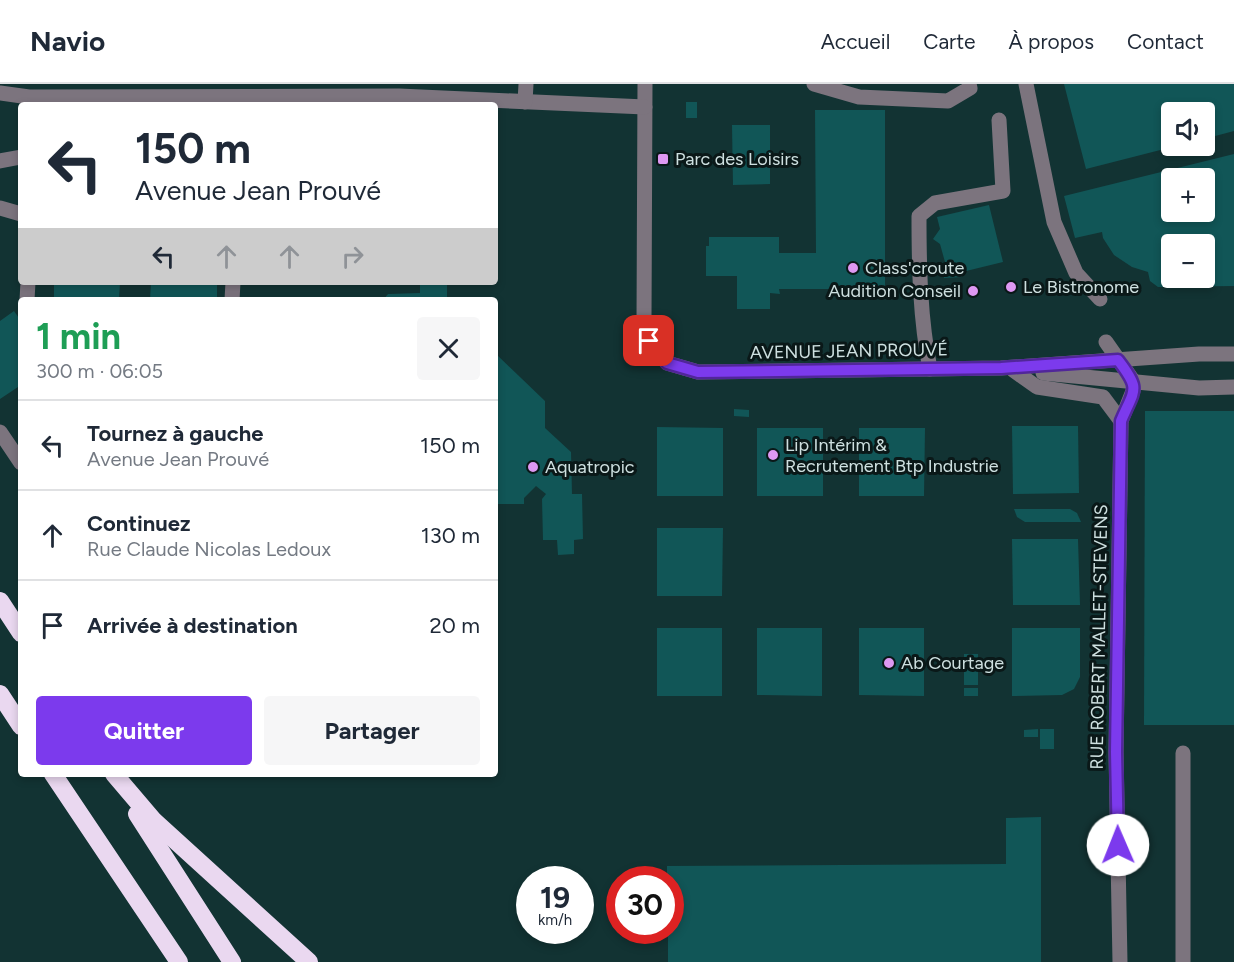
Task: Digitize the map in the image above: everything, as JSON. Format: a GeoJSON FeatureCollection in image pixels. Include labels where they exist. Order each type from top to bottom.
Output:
{"type":"FeatureCollection","features":[{"type":"Feature","properties":{"kind":"highway"},"geometry":{"type":"LineString","coordinates":[[0,601],[18,628]]}},
{"type":"Feature","properties":{"kind":"highway"},"geometry":{"type":"LineString","coordinates":[[0,694],[18,721]]}},
{"type":"Feature","properties":{"kind":"highway"},"geometry":{"type":"LineString","coordinates":[[55,777],[179,962]]}},
{"type":"Feature","properties":{"kind":"highway"},"geometry":{"type":"LineString","coordinates":[[115,777],[232,962]]}},
{"type":"Feature","properties":{"kind":"highway"},"geometry":{"type":"LineString","coordinates":[[116,777],[154,820],[309,962]]}},
{"type":"Feature","properties":{"kind":"street"},"geometry":{"type":"LineString","coordinates":[[525,102],[526,84]]}},
{"type":"Feature","properties":{"kind":"street","name":"AVENUE JEAN PROUVÉ"},"geometry":{"type":"LineString","coordinates":[[645,84],[644,321],[649,341],[667,363],[698,372],[1007,369],[1199,354],[1234,354]]}},
{"type":"Feature","properties":{"kind":"street"},"geometry":{"type":"LineString","coordinates":[[814,84],[859,97],[877,91],[948,101],[970,88],[969,84]]}},
{"type":"Feature","properties":{"kind":"street"},"geometry":{"type":"LineString","coordinates":[[1026,84],[1054,222],[1076,273],[1100,299]]}},
{"type":"Feature","properties":{"kind":"street"},"geometry":{"type":"LineString","coordinates":[[0,93],[40,101],[242,100],[399,96],[645,107]]}},
{"type":"Feature","properties":{"kind":"street"},"geometry":{"type":"LineString","coordinates":[[930,369],[923,331],[919,275],[919,216],[934,202],[1003,191],[999,120]]}},
{"type":"Feature","properties":{"kind":"street"},"geometry":{"type":"LineString","coordinates":[[0,161],[18,158]]}},
{"type":"Feature","properties":{"kind":"street"},"geometry":{"type":"LineString","coordinates":[[0,208],[18,213]]}},
{"type":"Feature","properties":{"kind":"street"},"geometry":{"type":"LineString","coordinates":[[1106,342],[1134,382]]}},
{"type":"Feature","properties":{"kind":"street"},"geometry":{"type":"LineString","coordinates":[[1007,369],[1036,387],[1103,398],[1121,421]]}},
{"type":"Feature","properties":{"kind":"street","name":"AVENUE JEAN PROUVÉ"},"geometry":{"type":"LineString","coordinates":[[1007,369],[1199,388],[1234,387]]}},
{"type":"Feature","properties":{"kind":"street","name":"RUE ROBERT MALLET-STEVENS"},"geometry":{"type":"LineString","coordinates":[[1120,962],[1116,752],[1121,421],[1134,391],[1134,382]]}},
{"type":"Feature","properties":{"kind":"street"},"geometry":{"type":"LineString","coordinates":[[0,432],[18,459]]}},
{"type":"Feature","properties":{"kind":"street"},"geometry":{"type":"LineString","coordinates":[[1183,753],[1183,962]]}},
{"type":"Feature","properties":{"kind":"building"},"geometry":{"type":"Polygon","coordinates":[[[1064,84],[1234,84],[1234,131],[1215,136],[1215,102],[1161,102],[1161,150],[1086,169],[1064,84]]]}},
{"type":"Feature","properties":{"kind":"building"},"geometry":{"type":"Polygon","coordinates":[[[686,102],[697,102],[697,118],[686,118],[686,102]]]}},
{"type":"Feature","properties":{"kind":"building"},"geometry":{"type":"Polygon","coordinates":[[[815,110],[885,110],[885,289],[779,289],[780,294],[770,293],[770,309],[737,309],[737,276],[706,276],[706,246],[709,246],[709,237],[779,237],[779,253],[816,253],[815,110]]]}},
{"type":"Feature","properties":{"kind":"building"},"geometry":{"type":"Polygon","coordinates":[[[732,125],[770,125],[770,184],[733,185],[732,125]]]}},
{"type":"Feature","properties":{"kind":"building"},"geometry":{"type":"Polygon","coordinates":[[[1234,154],[1234,286],[1215,286],[1215,234],[1161,234],[1161,287],[1150,281],[1148,272],[1132,267],[1114,255],[1103,238],[1102,232],[1075,238],[1064,196],[1161,172],[1161,222],[1215,222],[1215,168],[1177,168],[1234,154]]]}},
{"type":"Feature","properties":{"kind":"building"},"geometry":{"type":"Polygon","coordinates":[[[989,205],[1003,262],[962,272],[962,277],[944,278],[941,263],[945,262],[940,244],[933,239],[940,229],[937,217],[989,205]]]}},
{"type":"Feature","properties":{"kind":"building"},"geometry":{"type":"Polygon","coordinates":[[[54,285],[120,285],[119,297],[54,297],[54,285]]]}},
{"type":"Feature","properties":{"kind":"building"},"geometry":{"type":"Polygon","coordinates":[[[151,285],[217,285],[217,297],[150,297],[151,285]]]}},
{"type":"Feature","properties":{"kind":"building"},"geometry":{"type":"Polygon","coordinates":[[[420,285],[447,285],[447,297],[386,297],[388,294],[420,293],[420,285]]]}},
{"type":"Feature","properties":{"kind":"building"},"geometry":{"type":"Polygon","coordinates":[[[14,311],[18,317],[18,387],[0,399],[0,321],[14,311]]]}},
{"type":"Feature","properties":{"kind":"building","name":"Aquatropic"},"geometry":{"type":"Polygon","coordinates":[[[498,356],[545,401],[545,428],[571,452],[572,494],[582,494],[583,539],[574,540],[574,554],[558,555],[557,540],[543,540],[542,499],[546,494],[536,486],[524,498],[524,504],[498,504],[498,356]]]}},
{"type":"Feature","properties":{"kind":"building"},"geometry":{"type":"Polygon","coordinates":[[[734,409],[749,410],[749,417],[734,416],[734,409]]]}},
{"type":"Feature","properties":{"kind":"building"},"geometry":{"type":"Polygon","coordinates":[[[1145,411],[1234,411],[1234,725],[1144,725],[1145,411]]]}},
{"type":"Feature","properties":{"kind":"building"},"geometry":{"type":"Polygon","coordinates":[[[1012,426],[1078,426],[1079,493],[1013,494],[1012,426]]]}},
{"type":"Feature","properties":{"kind":"building"},"geometry":{"type":"Polygon","coordinates":[[[657,427],[723,428],[723,496],[657,496],[657,427]]]}},
{"type":"Feature","properties":{"kind":"building"},"geometry":{"type":"Polygon","coordinates":[[[757,428],[823,428],[823,496],[757,496],[757,428]]]}},
{"type":"Feature","properties":{"kind":"building"},"geometry":{"type":"Polygon","coordinates":[[[859,428],[925,428],[924,496],[859,496],[859,428]]]}},
{"type":"Feature","properties":{"kind":"building"},"geometry":{"type":"Polygon","coordinates":[[[1014,509],[1070,509],[1077,513],[1081,522],[1025,522],[1017,517],[1014,509]]]}},
{"type":"Feature","properties":{"kind":"building"},"geometry":{"type":"Polygon","coordinates":[[[657,528],[723,528],[722,596],[657,596],[657,528]]]}},
{"type":"Feature","properties":{"kind":"building"},"geometry":{"type":"Polygon","coordinates":[[[1012,539],[1078,539],[1080,605],[1013,605],[1012,539]]]}},
{"type":"Feature","properties":{"kind":"building"},"geometry":{"type":"Polygon","coordinates":[[[657,628],[722,628],[722,696],[657,696],[657,628]]]}},
{"type":"Feature","properties":{"kind":"building"},"geometry":{"type":"Polygon","coordinates":[[[757,628],[822,628],[822,696],[757,695],[757,628]]]}},
{"type":"Feature","properties":{"kind":"building"},"geometry":{"type":"Polygon","coordinates":[[[859,628],[924,628],[924,696],[859,695],[859,628]]]}},
{"type":"Feature","properties":{"kind":"building"},"geometry":{"type":"Polygon","coordinates":[[[1012,628],[1080,628],[1080,677],[1074,689],[1062,695],[1012,696],[1012,628]]]}},
{"type":"Feature","properties":{"kind":"building"},"geometry":{"type":"Polygon","coordinates":[[[964,654],[978,654],[978,685],[964,685],[964,654]]]}},
{"type":"Feature","properties":{"kind":"building"},"geometry":{"type":"Polygon","coordinates":[[[964,688],[978,688],[978,696],[964,696],[964,688]]]}},
{"type":"Feature","properties":{"kind":"building"},"geometry":{"type":"Polygon","coordinates":[[[1038,729],[1038,737],[1024,737],[1024,730],[1038,729]]]}},
{"type":"Feature","properties":{"kind":"building"},"geometry":{"type":"Polygon","coordinates":[[[1040,729],[1054,729],[1054,749],[1040,749],[1040,729]]]}},
{"type":"Feature","properties":{"kind":"building"},"geometry":{"type":"Polygon","coordinates":[[[1041,817],[1041,962],[668,962],[668,944],[684,944],[684,866],[667,866],[1006,864],[1006,818],[1041,817]]]}},
{"type":"Feature","properties":{"kind":"place","name":"Parc des Loisirs"},"geometry":{"type":"Point","coordinates":[663,159]}},
{"type":"Feature","properties":{"kind":"place","name":"Class'croute"},"geometry":{"type":"Point","coordinates":[853,268]}},
{"type":"Feature","properties":{"kind":"place","name":"Le Bistronome"},"geometry":{"type":"Point","coordinates":[1011,287]}},
{"type":"Feature","properties":{"kind":"place","name":"Audition Conseil"},"geometry":{"type":"Point","coordinates":[973,291]}},
{"type":"Feature","properties":{"kind":"place","name":"Lip Intérim & Recrutement Btp Industrie"},"geometry":{"type":"Point","coordinates":[773,455]}},
{"type":"Feature","properties":{"kind":"place","name":"Aquatropic"},"geometry":{"type":"Point","coordinates":[533,467]}},
{"type":"Feature","properties":{"kind":"place","name":"Ab Courtage"},"geometry":{"type":"Point","coordinates":[889,663]}},
{"type":"Feature","properties":{"kind":"route"},"geometry":{"type":"LineString","coordinates":[[649,341],[667,363],[698,372],[1001,368],[1118,360],[1134,382],[1134,391],[1121,421],[1116,752],[1118,845]]}}]}
